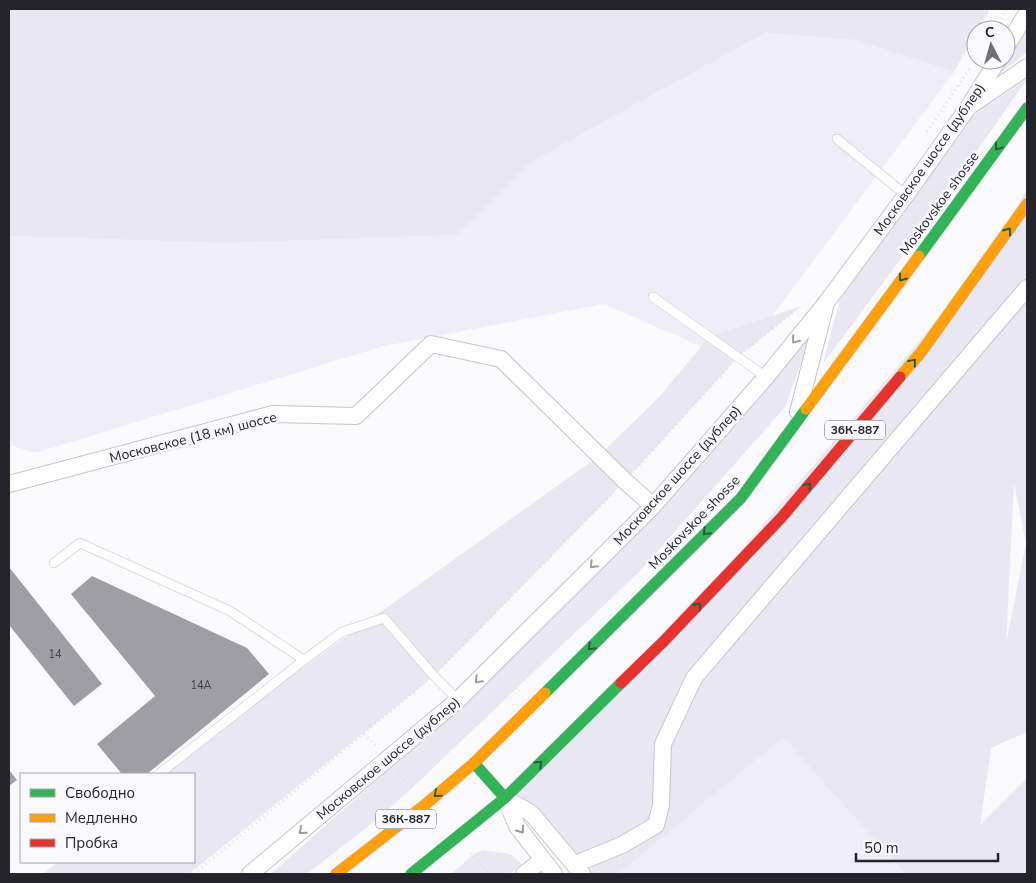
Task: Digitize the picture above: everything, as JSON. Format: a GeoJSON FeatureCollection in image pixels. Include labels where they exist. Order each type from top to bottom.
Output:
{"type":"FeatureCollection","features":[{"type":"Feature","properties":{"kind":"main road","name":"Moskovskoe shosse"},"geometry":{"type":"LineString","coordinates":[[336,874],[426,804],[474,763],[741,498],[1027,108]]}},
{"type":"Feature","properties":{"kind":"main road","name":"36К-887"},"geometry":{"type":"LineString","coordinates":[[411,874],[505,798],[664,641],[782,517],[922,351],[1027,204]]}},
{"type":"Feature","properties":{"kind":"main road"},"geometry":{"type":"LineString","coordinates":[[474,763],[505,798]]}},
{"type":"Feature","properties":{"kind":"street"},"geometry":{"type":"LineString","coordinates":[[1016,31],[1027,13]]}},
{"type":"Feature","properties":{"kind":"street"},"geometry":{"type":"LineString","coordinates":[[967,108],[1027,68]]}},
{"type":"Feature","properties":{"kind":"street","name":"Московское шоссе (дублер)"},"geometry":{"type":"LineString","coordinates":[[250,874],[458,700],[653,506],[766,377],[826,302],[906,195],[992,70]]}},
{"type":"Feature","properties":{"kind":"street"},"geometry":{"type":"LineString","coordinates":[[505,798],[531,813],[578,869],[656,825],[661,805],[663,744],[694,678],[1027,288]]}},
{"type":"Feature","properties":{"kind":"street"},"geometry":{"type":"LineString","coordinates":[[794,426],[826,302]]}},
{"type":"Feature","properties":{"kind":"street","name":"Московское (18 км) шоссе"},"geometry":{"type":"LineString","coordinates":[[9,484],[273,414],[356,416],[431,344],[501,359],[653,506]]}},
{"type":"Feature","properties":{"kind":"street"},"geometry":{"type":"LineString","coordinates":[[505,798],[517,826],[554,874]]}},
{"type":"Feature","properties":{"kind":"street"},"geometry":{"type":"LineString","coordinates":[[423,874],[430,859]]}},
{"type":"Feature","properties":{"kind":"street"},"geometry":{"type":"LineString","coordinates":[[524,874],[542,860]]}},
{"type":"Feature","properties":{"kind":"lane"},"geometry":{"type":"LineString","coordinates":[[836,139],[906,195]]}},
{"type":"Feature","properties":{"kind":"lane"},"geometry":{"type":"LineString","coordinates":[[653,297],[766,377]]}},
{"type":"Feature","properties":{"kind":"lane"},"geometry":{"type":"LineString","coordinates":[[54,563],[80,544],[230,611],[304,660]]}},
{"type":"Feature","properties":{"kind":"lane"},"geometry":{"type":"LineString","coordinates":[[160,773],[342,632],[384,618],[434,676],[458,700]]}},
{"type":"Feature","properties":{"kind":"shaded area"},"geometry":{"type":"Polygon","coordinates":[[[9,9],[990,9],[984,20],[966,20],[966,51],[954,72],[857,40],[765,33],[531,162],[457,235],[226,243],[9,236],[9,9]]]}},
{"type":"Feature","properties":{"kind":"shaded area"},"geometry":{"type":"Polygon","coordinates":[[[1027,21],[1027,52],[1016,61],[1016,41],[1027,21]]]}},
{"type":"Feature","properties":{"kind":"shaded area"},"geometry":{"type":"Polygon","coordinates":[[[765,33],[857,40],[954,72],[772,316],[709,350],[604,304],[384,346],[35,453],[9,445],[9,236],[226,243],[457,235],[531,162],[765,33]]]}},
{"type":"Feature","properties":{"kind":"shaded area"},"geometry":{"type":"Polygon","coordinates":[[[1027,79],[924,227],[823,364],[840,299],[967,120],[1027,79]]]}},
{"type":"Feature","properties":{"kind":"shaded area"},"geometry":{"type":"Polygon","coordinates":[[[1027,189],[1027,732],[991,748],[980,825],[1027,778],[1027,874],[906,874],[783,737],[618,874],[576,874],[505,798],[664,641],[983,266],[1027,189]],[[1014,483],[1006,644],[1026,543],[1014,483]]]}},
{"type":"Feature","properties":{"kind":"shaded area"},"geometry":{"type":"Polygon","coordinates":[[[801,306],[738,357],[625,481],[434,676],[189,874],[43,874],[57,863],[195,863],[195,773],[163,773],[203,739],[599,456],[659,397],[709,337],[801,306]]]}},
{"type":"Feature","properties":{"kind":"shaded area"},"geometry":{"type":"Polygon","coordinates":[[[811,335],[785,407],[641,570],[380,817],[307,874],[271,874],[442,722],[710,453],[811,335]]]}},
{"type":"Feature","properties":{"kind":"shaded area"},"geometry":{"type":"Polygon","coordinates":[[[785,735],[906,874],[614,874],[785,735]]]}},
{"type":"Feature","properties":{"kind":"shaded area"},"geometry":{"type":"Polygon","coordinates":[[[484,850],[510,854],[522,864],[509,874],[451,874],[475,853],[484,850]]]}},
{"type":"Feature","properties":{"kind":"building"},"geometry":{"type":"Polygon","coordinates":[[[9,567],[102,684],[74,706],[9,625],[9,567]]]}},
{"type":"Feature","properties":{"kind":"building"},"geometry":{"type":"Polygon","coordinates":[[[92,576],[247,648],[269,674],[148,773],[121,773],[97,744],[155,696],[71,594],[92,576]]]}},
{"type":"Feature","properties":{"kind":"building"},"geometry":{"type":"Polygon","coordinates":[[[9,770],[17,780],[9,786],[9,770]]]}},
{"type":"Feature","properties":{"kind":"traffic: fast"},"geometry":{"type":"LineString","coordinates":[[919,256],[1027,108]]}},
{"type":"Feature","properties":{"kind":"traffic: fast"},"geometry":{"type":"LineString","coordinates":[[545,693],[741,498],[806,409]]}},
{"type":"Feature","properties":{"kind":"traffic: fast"},"geometry":{"type":"LineString","coordinates":[[411,874],[505,798],[621,683]]}},
{"type":"Feature","properties":{"kind":"traffic: fast"},"geometry":{"type":"LineString","coordinates":[[474,763],[505,798]]}},
{"type":"Feature","properties":{"kind":"traffic: slow"},"geometry":{"type":"LineString","coordinates":[[900,377],[922,351],[1027,204]]}},
{"type":"Feature","properties":{"kind":"traffic: slow"},"geometry":{"type":"LineString","coordinates":[[806,409],[919,256]]}},
{"type":"Feature","properties":{"kind":"traffic: slow"},"geometry":{"type":"LineString","coordinates":[[336,874],[426,804],[474,763],[545,693]]}},
{"type":"Feature","properties":{"kind":"traffic: jam"},"geometry":{"type":"LineString","coordinates":[[621,683],[664,641],[782,517],[900,377]]}}]}
